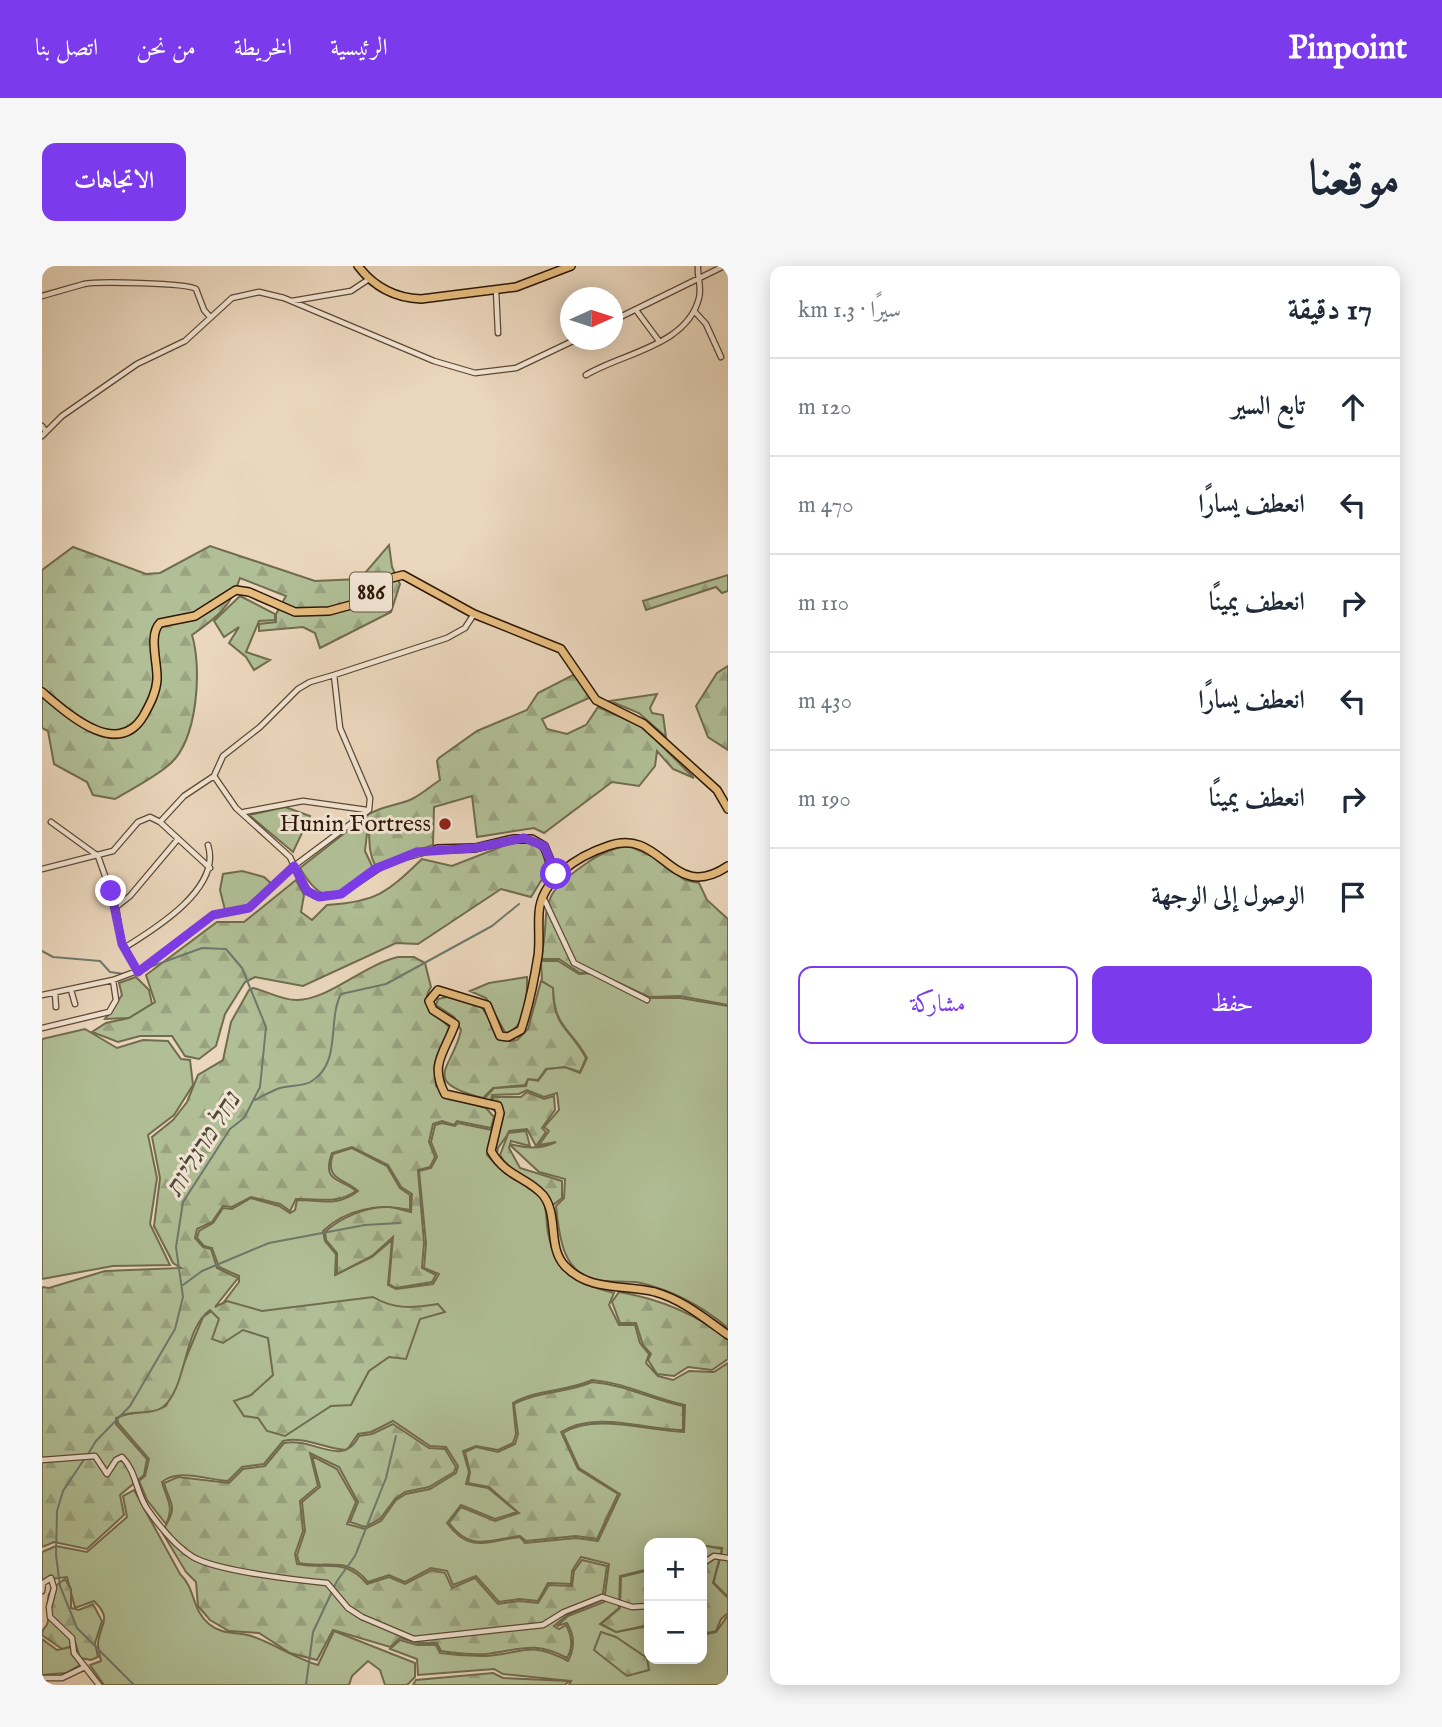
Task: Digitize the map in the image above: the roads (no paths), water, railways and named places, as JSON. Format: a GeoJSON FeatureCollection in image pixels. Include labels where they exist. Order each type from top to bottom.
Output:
{"type":"FeatureCollection","features":[{"type":"Feature","properties":{"kind":"main road"},"geometry":{"type":"LineString","coordinates":[[358,266],[369,279],[392,293],[412,299],[524,285],[571,266]]}},
{"type":"Feature","properties":{"kind":"main road","name":"886"},"geometry":{"type":"LineString","coordinates":[[42,692],[70,716],[90,726],[114,736],[129,732],[141,719],[157,683],[156,627],[160,623],[195,617],[236,590],[254,593],[286,609],[315,613],[351,605],[388,579],[403,575],[474,614],[561,649],[596,700],[644,724],[717,790],[728,809]]}},
{"type":"Feature","properties":{"kind":"main road"},"geometry":{"type":"LineString","coordinates":[[437,849],[475,848],[513,839],[532,839],[544,846],[556,874]]}},
{"type":"Feature","properties":{"kind":"main road"},"geometry":{"type":"LineString","coordinates":[[728,866],[702,878],[686,877],[643,845],[624,842],[607,846],[556,874],[542,897],[538,954],[521,1030],[508,1037],[500,1036],[487,1005],[467,996],[435,992],[429,1001],[433,1010],[455,1024],[441,1052],[437,1078],[445,1094],[498,1106],[500,1113],[491,1151],[500,1167],[543,1196],[551,1216],[556,1252],[564,1265],[582,1280],[655,1292],[688,1305],[728,1335]]}},
{"type":"Feature","properties":{"kind":"street"},"geometry":{"type":"LineString","coordinates":[[586,375],[659,341],[690,320],[701,289],[698,266]]}},
{"type":"Feature","properties":{"kind":"street"},"geometry":{"type":"LineString","coordinates":[[623,316],[724,266]]}},
{"type":"Feature","properties":{"kind":"street"},"geometry":{"type":"LineString","coordinates":[[292,301],[351,290],[369,279]]}},
{"type":"Feature","properties":{"kind":"street"},"geometry":{"type":"LineString","coordinates":[[42,296],[86,284],[130,282],[143,285],[190,285],[196,289],[204,310],[210,317]]}},
{"type":"Feature","properties":{"kind":"street"},"geometry":{"type":"LineString","coordinates":[[496,290],[498,333]]}},
{"type":"Feature","properties":{"kind":"street"},"geometry":{"type":"LineString","coordinates":[[42,426],[44,434],[84,399],[136,364],[185,341],[228,301],[248,293],[269,293],[292,301],[434,361],[475,373],[516,368],[560,347]]}},
{"type":"Feature","properties":{"kind":"street"},"geometry":{"type":"LineString","coordinates":[[636,310],[659,341]]}},
{"type":"Feature","properties":{"kind":"street"},"geometry":{"type":"LineString","coordinates":[[695,312],[706,324],[721,357]]}},
{"type":"Feature","properties":{"kind":"street"},"geometry":{"type":"LineString","coordinates":[[160,822],[184,796],[214,775],[223,756],[260,727],[298,690],[319,678],[447,638],[465,628],[474,614]]}},
{"type":"Feature","properties":{"kind":"street"},"geometry":{"type":"LineString","coordinates":[[334,675],[340,729],[369,793],[369,810]]}},
{"type":"Feature","properties":{"kind":"street"},"geometry":{"type":"LineString","coordinates":[[214,775],[236,808],[244,812],[290,857],[307,891],[325,897],[341,894],[375,869],[403,856],[437,849]]}},
{"type":"Feature","properties":{"kind":"street"},"geometry":{"type":"LineString","coordinates":[[244,812],[303,801],[369,810]]}},
{"type":"Feature","properties":{"kind":"street"},"geometry":{"type":"LineString","coordinates":[[42,995],[114,980],[138,972],[213,915],[249,908],[294,866],[369,810]]}},
{"type":"Feature","properties":{"kind":"street"},"geometry":{"type":"LineString","coordinates":[[42,869],[80,857],[98,856],[113,851],[143,818],[150,817],[160,822],[210,868]]}},
{"type":"Feature","properties":{"kind":"street"},"geometry":{"type":"LineString","coordinates":[[51,822],[98,856],[116,907],[124,948],[138,972]]}},
{"type":"Feature","properties":{"kind":"street"},"geometry":{"type":"LineString","coordinates":[[116,907],[130,896],[178,839]]}},
{"type":"Feature","properties":{"kind":"street"},"geometry":{"type":"LineString","coordinates":[[124,948],[167,920],[204,881],[210,868],[208,845]]}},
{"type":"Feature","properties":{"kind":"street"},"geometry":{"type":"LineString","coordinates":[[542,897],[574,963],[648,1000]]}},
{"type":"Feature","properties":{"kind":"street"},"geometry":{"type":"LineString","coordinates":[[42,1028],[109,1012],[116,1000],[114,980]]}},
{"type":"Feature","properties":{"kind":"street"},"geometry":{"type":"LineString","coordinates":[[71,990],[75,1004]]}},
{"type":"Feature","properties":{"kind":"street"},"geometry":{"type":"LineString","coordinates":[[55,994],[57,1007]]}},
{"type":"Feature","properties":{"kind":"street"},"geometry":{"type":"LineString","coordinates":[[42,1460],[95,1456],[107,1474],[116,1460],[122,1457],[131,1469],[145,1507],[172,1539],[196,1559],[253,1573],[327,1583],[348,1608],[362,1617],[414,1639],[543,1625],[564,1612],[601,1597],[632,1607],[644,1606]]}},
{"type":"Feature","properties":{"kind":"street"},"geometry":{"type":"LineString","coordinates":[[707,1560],[715,1556],[728,1558]]}},
{"type":"Feature","properties":{"kind":"street"},"geometry":{"type":"LineString","coordinates":[[42,1591],[43,1583],[51,1578],[54,1588],[49,1607],[50,1617],[72,1638],[74,1653],[99,1685]]}},
{"type":"Feature","properties":{"kind":"street"},"geometry":{"type":"LineString","coordinates":[[42,1678],[62,1678],[85,1667]]}},
{"type":"Feature","properties":{"kind":"waterway"},"geometry":{"type":"LineString","coordinates":[[255,1100],[280,1088],[308,1083],[321,1073],[331,1052],[337,1004],[341,994],[386,984],[492,926],[519,904]]}},
{"type":"Feature","properties":{"kind":"waterway","name":"נחל מרגליות"},"geometry":{"type":"LineString","coordinates":[[88,1454],[96,1441],[130,1406],[175,1329],[183,1297],[176,1247],[183,1202],[230,1129],[244,1118],[260,1087],[266,1027],[242,968],[226,949],[202,948],[150,967]]}},
{"type":"Feature","properties":{"kind":"waterway"},"geometry":{"type":"LineString","coordinates":[[42,951],[53,957],[100,961],[110,972],[124,974]]}},
{"type":"Feature","properties":{"kind":"waterway"},"geometry":{"type":"LineString","coordinates":[[183,1285],[202,1271],[269,1243],[365,1225],[400,1223]]}},
{"type":"Feature","properties":{"kind":"waterway"},"geometry":{"type":"LineString","coordinates":[[306,1685],[313,1632],[337,1581],[355,1556],[386,1478],[396,1436]]}},
{"type":"Feature","properties":{"kind":"waterway","name":"נחל מרגליות"},"geometry":{"type":"LineString","coordinates":[[85,1458],[63,1491],[57,1511],[56,1555],[60,1586],[77,1628],[134,1685]]}},
{"type":"Feature","properties":{"kind":"place","name":"Hunin Fortress"},"geometry":{"type":"Point","coordinates":[445,824]}}]}
